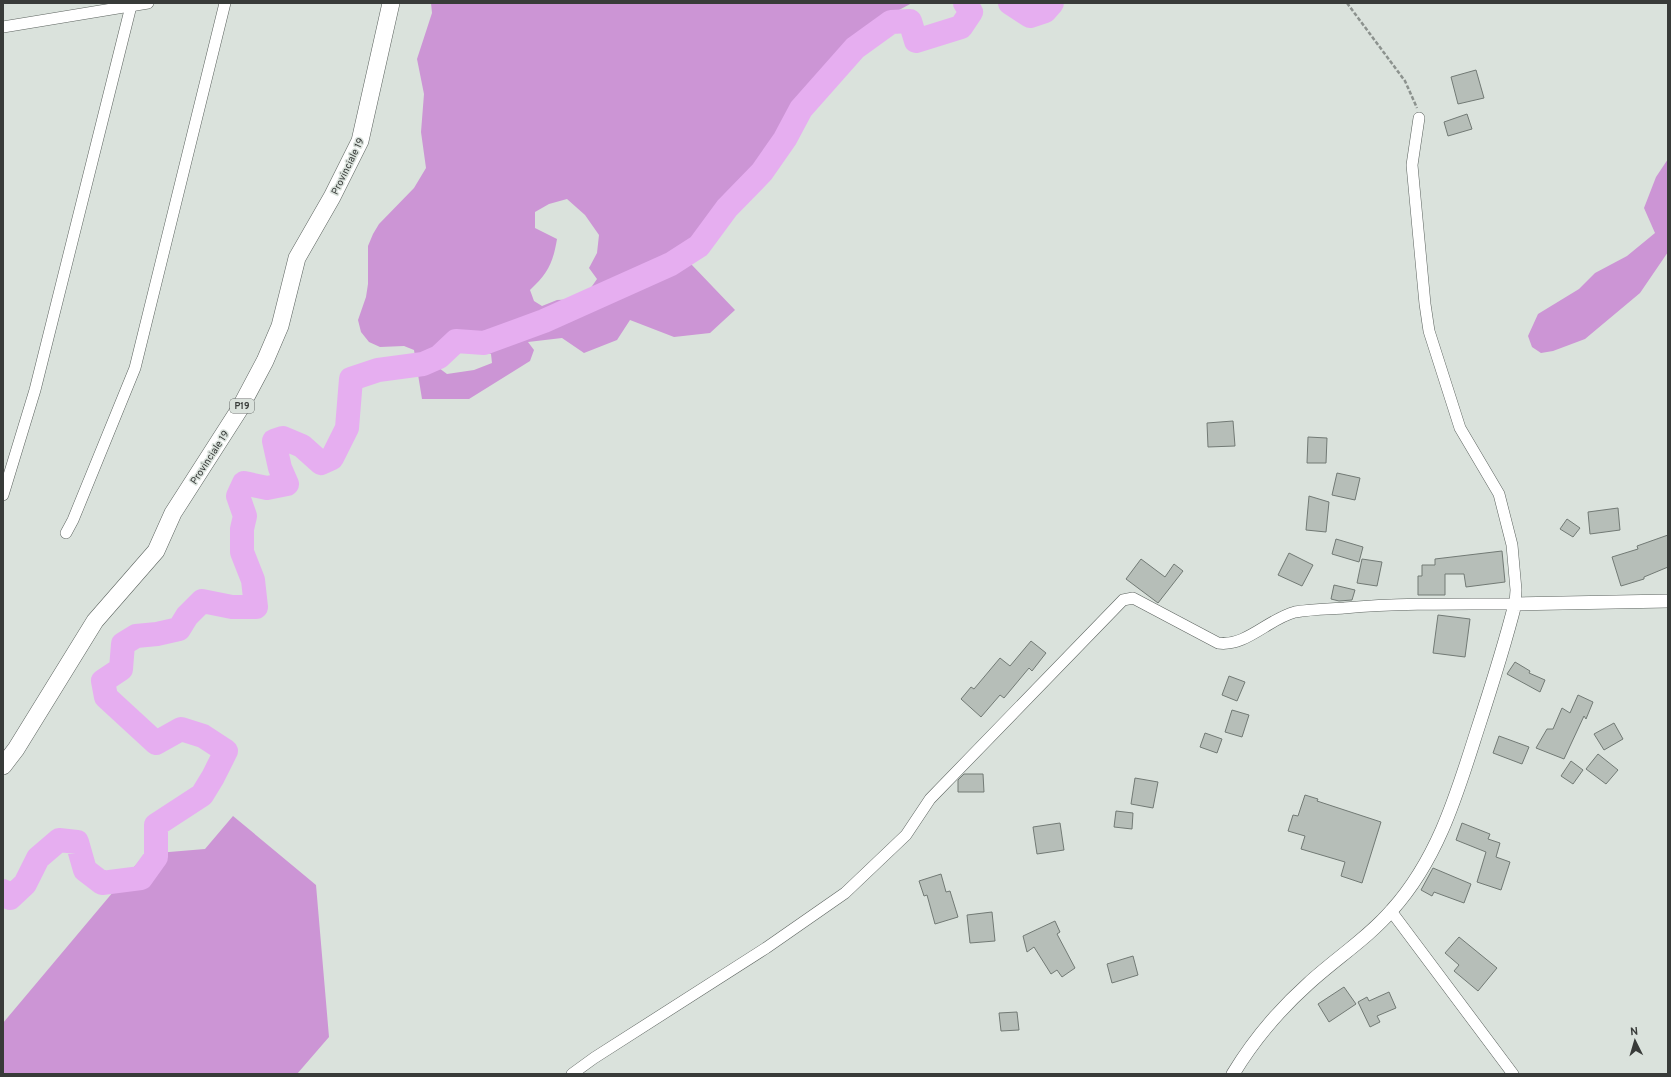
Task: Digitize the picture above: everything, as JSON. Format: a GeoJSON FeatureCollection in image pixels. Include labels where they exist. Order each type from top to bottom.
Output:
{"type":"FeatureCollection","features":[{"type":"Feature","properties":{"kind":"main road","name":"Provinciale 19"},"geometry":{"type":"LineString","coordinates":[[3,766],[16,749],[95,621],[156,551],[173,513],[240,410],[265,361],[280,326],[297,258],[332,197],[360,141],[391,3]]}},
{"type":"Feature","properties":{"kind":"street"},"geometry":{"type":"LineString","coordinates":[[3,28],[148,3]]}},
{"type":"Feature","properties":{"kind":"street"},"geometry":{"type":"LineString","coordinates":[[66,533],[73,520],[135,368],[225,3]]}},
{"type":"Feature","properties":{"kind":"street"},"geometry":{"type":"LineString","coordinates":[[3,495],[35,390],[130,6]]}},
{"type":"Feature","properties":{"kind":"street"},"geometry":{"type":"LineString","coordinates":[[1233,1074],[1249,1047],[1307,984],[1391,911],[1420,874],[1442,832],[1458,791],[1515,604],[1516,590],[1512,545],[1498,494],[1460,428],[1429,331],[1425,304],[1412,165],[1419,118]]}},
{"type":"Feature","properties":{"kind":"street"},"geometry":{"type":"LineString","coordinates":[[572,1074],[594,1058],[766,948],[845,893],[906,835],[930,799],[1123,600],[1133,598],[1218,643],[1228,644],[1238,641],[1274,620],[1297,612],[1363,606],[1668,601]]}},
{"type":"Feature","properties":{"kind":"street"},"geometry":{"type":"LineString","coordinates":[[1391,911],[1513,1074]]}},
{"type":"Feature","properties":{"kind":"path"},"geometry":{"type":"LineString","coordinates":[[1347,3],[1405,80],[1417,105],[1419,118]]}},
{"type":"Feature","properties":{"kind":"shaded area"},"geometry":{"type":"Polygon","coordinates":[[[431,3],[912,3],[886,17],[830,62],[798,106],[767,154],[692,243],[691,264],[735,310],[710,333],[674,337],[630,320],[617,340],[584,353],[562,338],[528,342],[534,350],[530,361],[469,399],[422,399],[414,350],[404,346],[380,347],[369,342],[361,332],[358,320],[366,297],[368,284],[368,246],[373,234],[379,224],[414,188],[426,168],[421,132],[424,94],[417,59],[432,13],[431,3]],[[567,199],[549,204],[535,212],[535,228],[557,239],[554,255],[549,267],[530,290],[534,301],[542,306],[557,300],[577,299],[590,289],[597,279],[589,268],[597,253],[599,235],[585,215],[567,199]],[[457,351],[439,368],[447,374],[474,370],[492,363],[491,354],[482,351],[457,351]]]}},
{"type":"Feature","properties":{"kind":"shaded area"},"geometry":{"type":"Polygon","coordinates":[[[1668,159],[1668,252],[1640,293],[1585,339],[1553,351],[1541,353],[1532,347],[1528,336],[1538,314],[1579,289],[1595,273],[1627,256],[1655,233],[1644,208],[1656,177],[1668,159]]]}},
{"type":"Feature","properties":{"kind":"shaded area"},"geometry":{"type":"Polygon","coordinates":[[[233,816],[316,885],[329,1037],[297,1074],[3,1074],[3,1023],[145,854],[205,849],[233,816]]]}},
{"type":"Feature","properties":{"kind":"building"},"geometry":{"type":"Polygon","coordinates":[[[1476,70],[1484,98],[1458,104],[1451,77],[1476,70]]]}},
{"type":"Feature","properties":{"kind":"building"},"geometry":{"type":"Polygon","coordinates":[[[1467,114],[1472,129],[1448,136],[1444,122],[1467,114]]]}},
{"type":"Feature","properties":{"kind":"building"},"geometry":{"type":"Polygon","coordinates":[[[1233,421],[1235,446],[1208,447],[1207,423],[1233,421]]]}},
{"type":"Feature","properties":{"kind":"building"},"geometry":{"type":"Polygon","coordinates":[[[1308,437],[1327,438],[1326,463],[1307,463],[1308,437]]]}},
{"type":"Feature","properties":{"kind":"building"},"geometry":{"type":"Polygon","coordinates":[[[1337,473],[1360,478],[1355,500],[1332,495],[1337,473]]]}},
{"type":"Feature","properties":{"kind":"building"},"geometry":{"type":"Polygon","coordinates":[[[1309,496],[1329,502],[1326,532],[1306,530],[1309,496]]]}},
{"type":"Feature","properties":{"kind":"building"},"geometry":{"type":"Polygon","coordinates":[[[1618,508],[1620,530],[1590,534],[1588,512],[1618,508]]]}},
{"type":"Feature","properties":{"kind":"building"},"geometry":{"type":"Polygon","coordinates":[[[1567,519],[1580,528],[1573,537],[1560,529],[1567,519]]]}},
{"type":"Feature","properties":{"kind":"building"},"geometry":{"type":"Polygon","coordinates":[[[1668,535],[1668,567],[1644,577],[1644,579],[1621,586],[1612,557],[1638,549],[1637,546],[1668,535]]]}},
{"type":"Feature","properties":{"kind":"building"},"geometry":{"type":"Polygon","coordinates":[[[1336,539],[1363,547],[1359,562],[1332,554],[1336,539]]]}},
{"type":"Feature","properties":{"kind":"building"},"geometry":{"type":"Polygon","coordinates":[[[1502,551],[1505,582],[1466,587],[1464,574],[1445,574],[1445,595],[1418,595],[1418,576],[1422,576],[1422,565],[1435,565],[1435,559],[1502,551]]]}},
{"type":"Feature","properties":{"kind":"building"},"geometry":{"type":"Polygon","coordinates":[[[1289,553],[1313,565],[1302,586],[1278,575],[1289,553]]]}},
{"type":"Feature","properties":{"kind":"building"},"geometry":{"type":"Polygon","coordinates":[[[1141,559],[1165,577],[1174,564],[1183,571],[1158,603],[1126,579],[1141,559]]]}},
{"type":"Feature","properties":{"kind":"building"},"geometry":{"type":"Polygon","coordinates":[[[1362,559],[1382,562],[1377,586],[1357,583],[1362,559]]]}},
{"type":"Feature","properties":{"kind":"building"},"geometry":{"type":"Polygon","coordinates":[[[1334,585],[1355,590],[1352,600],[1339,601],[1331,599],[1334,585]]]}},
{"type":"Feature","properties":{"kind":"building"},"geometry":{"type":"Polygon","coordinates":[[[1438,615],[1470,619],[1465,657],[1433,653],[1438,615]]]}},
{"type":"Feature","properties":{"kind":"building"},"geometry":{"type":"Polygon","coordinates":[[[1031,641],[1046,653],[1032,671],[1029,668],[1004,698],[1000,695],[981,717],[961,699],[971,687],[974,689],[1000,658],[1010,666],[1031,641]]]}},
{"type":"Feature","properties":{"kind":"building"},"geometry":{"type":"Polygon","coordinates":[[[1515,662],[1530,671],[1529,673],[1545,680],[1540,692],[1507,674],[1515,662]]]}},
{"type":"Feature","properties":{"kind":"building"},"geometry":{"type":"Polygon","coordinates":[[[1229,676],[1245,682],[1237,701],[1222,695],[1229,676]]]}},
{"type":"Feature","properties":{"kind":"building"},"geometry":{"type":"Polygon","coordinates":[[[1578,695],[1593,702],[1586,719],[1584,716],[1564,759],[1536,748],[1547,729],[1553,729],[1562,708],[1570,713],[1578,695]]]}},
{"type":"Feature","properties":{"kind":"building"},"geometry":{"type":"Polygon","coordinates":[[[1232,710],[1249,715],[1242,737],[1225,732],[1232,710]]]}},
{"type":"Feature","properties":{"kind":"building"},"geometry":{"type":"Polygon","coordinates":[[[1614,723],[1623,739],[1604,750],[1594,734],[1614,723]]]}},
{"type":"Feature","properties":{"kind":"building"},"geometry":{"type":"Polygon","coordinates":[[[1205,733],[1222,739],[1217,753],[1200,747],[1205,733]]]}},
{"type":"Feature","properties":{"kind":"building"},"geometry":{"type":"Polygon","coordinates":[[[1499,736],[1529,747],[1522,764],[1493,753],[1499,736]]]}},
{"type":"Feature","properties":{"kind":"building"},"geometry":{"type":"Polygon","coordinates":[[[1598,754],[1618,770],[1606,784],[1586,769],[1598,754]]]}},
{"type":"Feature","properties":{"kind":"building"},"geometry":{"type":"Polygon","coordinates":[[[1571,761],[1583,770],[1573,784],[1561,776],[1571,761]]]}},
{"type":"Feature","properties":{"kind":"building"},"geometry":{"type":"Polygon","coordinates":[[[964,774],[983,774],[984,792],[958,792],[958,780],[964,774]]]}},
{"type":"Feature","properties":{"kind":"building"},"geometry":{"type":"Polygon","coordinates":[[[1135,778],[1158,782],[1153,808],[1131,804],[1135,778]]]}},
{"type":"Feature","properties":{"kind":"building"},"geometry":{"type":"Polygon","coordinates":[[[1305,795],[1318,799],[1317,801],[1381,822],[1362,883],[1341,876],[1345,862],[1301,849],[1305,836],[1288,831],[1293,815],[1298,816],[1305,795]]]}},
{"type":"Feature","properties":{"kind":"building"},"geometry":{"type":"Polygon","coordinates":[[[1116,811],[1133,813],[1132,829],[1114,827],[1116,811]]]}},
{"type":"Feature","properties":{"kind":"building"},"geometry":{"type":"Polygon","coordinates":[[[1060,823],[1064,850],[1037,854],[1033,827],[1060,823]]]}},
{"type":"Feature","properties":{"kind":"building"},"geometry":{"type":"Polygon","coordinates":[[[1462,823],[1490,834],[1488,839],[1500,843],[1496,857],[1510,862],[1501,890],[1477,882],[1486,852],[1456,840],[1462,823]]]}},
{"type":"Feature","properties":{"kind":"building"},"geometry":{"type":"Polygon","coordinates":[[[1433,868],[1471,884],[1464,903],[1434,892],[1432,896],[1421,890],[1433,868]]]}},
{"type":"Feature","properties":{"kind":"building"},"geometry":{"type":"Polygon","coordinates":[[[941,874],[946,892],[950,891],[958,917],[935,924],[927,895],[924,896],[919,881],[941,874]]]}},
{"type":"Feature","properties":{"kind":"building"},"geometry":{"type":"Polygon","coordinates":[[[992,912],[995,941],[970,943],[967,915],[992,912]]]}},
{"type":"Feature","properties":{"kind":"building"},"geometry":{"type":"Polygon","coordinates":[[[1055,921],[1060,932],[1057,934],[1075,968],[1062,977],[1057,970],[1051,974],[1034,947],[1027,952],[1023,936],[1055,921]]]}},
{"type":"Feature","properties":{"kind":"building"},"geometry":{"type":"Polygon","coordinates":[[[1459,937],[1497,968],[1478,991],[1454,971],[1459,965],[1445,953],[1459,937]]]}},
{"type":"Feature","properties":{"kind":"building"},"geometry":{"type":"Polygon","coordinates":[[[1133,956],[1138,975],[1112,983],[1107,964],[1133,956]]]}},
{"type":"Feature","properties":{"kind":"building"},"geometry":{"type":"Polygon","coordinates":[[[1344,987],[1356,1004],[1329,1022],[1318,1004],[1344,987]]]}},
{"type":"Feature","properties":{"kind":"building"},"geometry":{"type":"Polygon","coordinates":[[[1389,992],[1396,1008],[1377,1016],[1380,1022],[1370,1027],[1358,1002],[1367,997],[1369,1001],[1389,992]]]}},
{"type":"Feature","properties":{"kind":"building"},"geometry":{"type":"Polygon","coordinates":[[[1017,1012],[1019,1030],[1001,1031],[999,1013],[1017,1012]]]}},
{"type":"Feature","properties":{"kind":"waterway"},"geometry":{"type":"LineString","coordinates":[[3,891],[10,898],[25,884],[38,858],[59,840],[77,842],[85,870],[102,883],[141,878],[156,857],[156,825],[202,795],[213,777],[226,751],[203,736],[181,729],[156,743],[106,697],[103,681],[121,669],[123,644],[136,636],[157,634],[179,629],[187,616],[202,601],[232,607],[256,607],[253,580],[242,552],[242,529],[245,516],[238,496],[244,483],[267,488],[287,484],[280,468],[274,441],[283,438],[302,446],[321,463],[332,458],[347,428],[351,379],[378,370],[423,364],[439,357],[456,341],[484,343],[544,321],[671,264],[699,246],[727,208],[762,172],[785,139],[801,109],[855,48],[891,22],[910,21],[916,41],[961,27],[971,12],[965,3]]}},
{"type":"Feature","properties":{"kind":"waterway"},"geometry":{"type":"LineString","coordinates":[[1010,3],[1030,16],[1045,11],[1052,3]]}}]}
